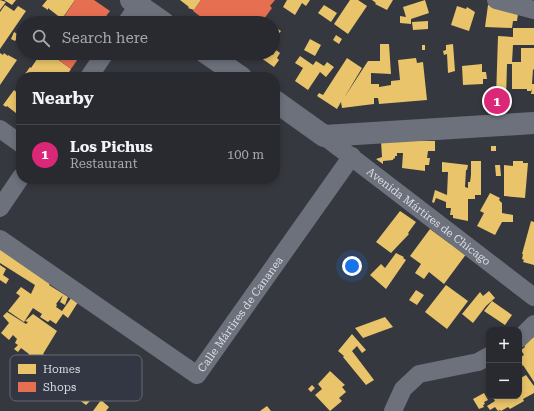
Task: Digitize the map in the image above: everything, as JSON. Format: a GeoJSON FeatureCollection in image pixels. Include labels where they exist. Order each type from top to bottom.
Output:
{"type":"FeatureCollection","features":[{"type":"Feature","properties":{"kind":"street"},"geometry":{"type":"LineString","coordinates":[[496,0],[534,10]]}},
{"type":"Feature","properties":{"kind":"street"},"geometry":{"type":"LineString","coordinates":[[130,16],[137,2],[155,16]]}},
{"type":"Feature","properties":{"kind":"street"},"geometry":{"type":"LineString","coordinates":[[92,72],[100,60]]}},
{"type":"Feature","properties":{"kind":"street"},"geometry":{"type":"LineString","coordinates":[[216,60],[233,72]]}},
{"type":"Feature","properties":{"kind":"street","name":"Avenida Mártires de Chicago"},"geometry":{"type":"LineString","coordinates":[[280,105],[352,156],[534,297]]}},
{"type":"Feature","properties":{"kind":"street"},"geometry":{"type":"LineString","coordinates":[[324,136],[534,123]]}},
{"type":"Feature","properties":{"kind":"street"},"geometry":{"type":"LineString","coordinates":[[0,129],[16,140]]}},
{"type":"Feature","properties":{"kind":"street","name":"Calle Mártires de Cananea"},"geometry":{"type":"LineString","coordinates":[[0,239],[197,375],[352,156]]}},
{"type":"Feature","properties":{"kind":"street"},"geometry":{"type":"LineString","coordinates":[[0,208],[16,184]]}},
{"type":"Feature","properties":{"kind":"street"},"geometry":{"type":"LineString","coordinates":[[522,336],[534,324]]}},
{"type":"Feature","properties":{"kind":"street"},"geometry":{"type":"LineString","coordinates":[[393,411],[403,389],[419,374],[478,362],[486,358]]}},
{"type":"Feature","properties":{"kind":"building: Homes"},"geometry":{"type":"Polygon","coordinates":[[[0,0],[6,2],[0,10],[0,0]]]}},
{"type":"Feature","properties":{"kind":"building: Homes"},"geometry":{"type":"Polygon","coordinates":[[[4,0],[16,0],[12,5],[4,0]]]}},
{"type":"Feature","properties":{"kind":"building: Homes"},"geometry":{"type":"Polygon","coordinates":[[[47,0],[75,0],[64,16],[58,16],[48,8],[48,10],[42,6],[47,0]]]}},
{"type":"Feature","properties":{"kind":"building: Homes"},"geometry":{"type":"Polygon","coordinates":[[[180,0],[201,0],[194,10],[188,8],[189,7],[180,0]]]}},
{"type":"Feature","properties":{"kind":"building: Homes"},"geometry":{"type":"Polygon","coordinates":[[[287,0],[310,0],[306,6],[302,3],[295,15],[283,7],[287,0]]]}},
{"type":"Feature","properties":{"kind":"building: Homes"},"geometry":{"type":"Polygon","coordinates":[[[350,0],[358,0],[367,6],[348,34],[334,24],[350,0]]]}},
{"type":"Feature","properties":{"kind":"building: Homes"},"geometry":{"type":"Polygon","coordinates":[[[372,0],[393,0],[387,10],[375,4],[376,3],[372,0]]]}},
{"type":"Feature","properties":{"kind":"building: Homes"},"geometry":{"type":"Polygon","coordinates":[[[425,0],[429,13],[411,19],[411,24],[400,23],[400,16],[406,17],[403,7],[425,0]]]}},
{"type":"Feature","properties":{"kind":"building: Homes"},"geometry":{"type":"Polygon","coordinates":[[[5,5],[14,11],[18,6],[26,11],[23,16],[16,16],[16,26],[0,49],[0,12],[5,5]]]}},
{"type":"Feature","properties":{"kind":"building: Homes"},"geometry":{"type":"Polygon","coordinates":[[[324,5],[337,13],[331,22],[318,13],[324,5]]]}},
{"type":"Feature","properties":{"kind":"building: Homes"},"geometry":{"type":"Polygon","coordinates":[[[488,5],[514,10],[514,14],[518,14],[517,21],[513,21],[512,28],[485,27],[488,5]]]}},
{"type":"Feature","properties":{"kind":"building: Homes"},"geometry":{"type":"Polygon","coordinates":[[[457,6],[466,9],[467,7],[475,12],[469,31],[451,25],[457,6]]]}},
{"type":"Feature","properties":{"kind":"building: Homes"},"geometry":{"type":"Polygon","coordinates":[[[428,21],[428,29],[413,30],[412,22],[428,21]]]}},
{"type":"Feature","properties":{"kind":"building: Homes"},"geometry":{"type":"Polygon","coordinates":[[[513,28],[534,28],[534,45],[513,45],[512,62],[521,62],[521,48],[534,48],[534,70],[533,69],[532,84],[534,84],[534,94],[531,94],[532,89],[531,91],[527,91],[527,89],[512,89],[512,64],[507,64],[506,99],[496,98],[498,36],[513,37],[513,28]]]}},
{"type":"Feature","properties":{"kind":"building: Homes"},"geometry":{"type":"Polygon","coordinates":[[[14,32],[16,33],[15,41],[11,39],[14,32]]]}},
{"type":"Feature","properties":{"kind":"building: Homes"},"geometry":{"type":"Polygon","coordinates":[[[336,35],[342,39],[339,44],[333,40],[336,35]]]}},
{"type":"Feature","properties":{"kind":"building: Homes"},"geometry":{"type":"Polygon","coordinates":[[[310,39],[321,45],[315,56],[304,50],[310,39]]]}},
{"type":"Feature","properties":{"kind":"building: Homes"},"geometry":{"type":"Polygon","coordinates":[[[380,44],[389,44],[391,74],[371,73],[371,84],[379,84],[379,87],[391,85],[391,81],[400,80],[398,60],[416,58],[417,63],[423,62],[427,100],[379,104],[378,98],[374,98],[374,104],[342,108],[341,102],[337,109],[317,96],[319,93],[323,95],[347,58],[362,68],[344,98],[368,61],[380,61],[380,44]]]}},
{"type":"Feature","properties":{"kind":"building: Homes"},"geometry":{"type":"Polygon","coordinates":[[[453,44],[455,71],[448,73],[447,54],[444,55],[443,51],[446,50],[446,45],[453,44]]]}},
{"type":"Feature","properties":{"kind":"building: Homes"},"geometry":{"type":"Polygon","coordinates":[[[422,45],[425,45],[425,50],[422,50],[422,45]]]}},
{"type":"Feature","properties":{"kind":"building: Homes"},"geometry":{"type":"Polygon","coordinates":[[[0,53],[3,55],[4,53],[17,60],[0,85],[0,53]]]}},
{"type":"Feature","properties":{"kind":"building: Homes"},"geometry":{"type":"Polygon","coordinates":[[[300,56],[313,65],[316,61],[324,66],[327,62],[334,67],[326,77],[320,72],[308,90],[295,81],[303,68],[295,63],[300,56]]]}},
{"type":"Feature","properties":{"kind":"building: Homes"},"geometry":{"type":"Polygon","coordinates":[[[36,60],[59,60],[71,69],[69,72],[26,72],[30,67],[31,68],[36,60]]]}},
{"type":"Feature","properties":{"kind":"building: Homes"},"geometry":{"type":"Polygon","coordinates":[[[264,60],[279,60],[274,67],[264,60]]]}},
{"type":"Feature","properties":{"kind":"building: Homes"},"geometry":{"type":"Polygon","coordinates":[[[482,64],[482,72],[486,72],[487,79],[483,79],[483,84],[463,85],[462,66],[482,64]]]}},
{"type":"Feature","properties":{"kind":"building: Homes"},"geometry":{"type":"Polygon","coordinates":[[[14,90],[16,92],[16,113],[7,106],[6,107],[3,105],[14,90]]]}},
{"type":"Feature","properties":{"kind":"building: Homes"},"geometry":{"type":"Polygon","coordinates":[[[381,141],[435,141],[435,151],[428,151],[427,158],[430,158],[429,165],[425,165],[425,171],[402,168],[403,153],[397,153],[397,156],[395,156],[393,160],[383,161],[383,164],[376,159],[382,157],[381,141]]]}},
{"type":"Feature","properties":{"kind":"building: Homes"},"geometry":{"type":"Polygon","coordinates":[[[491,146],[496,146],[496,151],[491,151],[491,146]]]}},
{"type":"Feature","properties":{"kind":"building: Homes"},"geometry":{"type":"Polygon","coordinates":[[[471,161],[481,161],[481,195],[475,195],[475,199],[468,199],[468,221],[453,218],[453,215],[450,215],[451,208],[446,208],[446,202],[436,198],[434,203],[432,202],[435,190],[447,195],[448,172],[442,172],[442,162],[468,165],[466,170],[465,187],[468,188],[468,182],[470,182],[471,175],[471,161]]]}},
{"type":"Feature","properties":{"kind":"building: Homes"},"geometry":{"type":"Polygon","coordinates":[[[513,161],[523,161],[523,163],[528,163],[525,198],[504,196],[504,165],[513,166],[513,161]]]}},
{"type":"Feature","properties":{"kind":"building: Homes"},"geometry":{"type":"Polygon","coordinates":[[[495,165],[500,165],[501,176],[496,176],[495,165]]]}},
{"type":"Feature","properties":{"kind":"building: Homes"},"geometry":{"type":"Polygon","coordinates":[[[490,193],[500,198],[499,200],[502,203],[502,213],[513,215],[513,222],[502,222],[495,235],[477,226],[484,213],[480,211],[490,193]]]}},
{"type":"Feature","properties":{"kind":"building: Homes"},"geometry":{"type":"Polygon","coordinates":[[[400,211],[416,222],[408,233],[409,234],[391,253],[376,242],[400,211]]]}},
{"type":"Feature","properties":{"kind":"building: Homes"},"geometry":{"type":"Polygon","coordinates":[[[531,221],[534,222],[534,265],[523,262],[524,260],[522,259],[531,221]]]}},
{"type":"Feature","properties":{"kind":"building: Homes"},"geometry":{"type":"Polygon","coordinates":[[[430,229],[449,243],[467,253],[444,284],[429,272],[424,279],[415,273],[421,264],[410,256],[430,229]]]}},
{"type":"Feature","properties":{"kind":"building: Homes"},"geometry":{"type":"Polygon","coordinates":[[[0,239],[56,276],[49,285],[68,297],[65,305],[60,302],[63,295],[56,304],[56,307],[62,311],[74,294],[80,299],[68,318],[63,314],[56,324],[50,320],[48,322],[40,317],[42,314],[33,308],[24,322],[8,311],[20,296],[16,293],[21,287],[31,294],[35,285],[0,263],[0,239]]]}},
{"type":"Feature","properties":{"kind":"building: Homes"},"geometry":{"type":"Polygon","coordinates":[[[396,253],[404,257],[403,258],[406,260],[386,289],[370,275],[381,264],[385,268],[396,253]]]}},
{"type":"Feature","properties":{"kind":"building: Homes"},"geometry":{"type":"Polygon","coordinates":[[[0,265],[6,269],[3,275],[9,279],[6,284],[0,280],[0,265]]]}},
{"type":"Feature","properties":{"kind":"building: Homes"},"geometry":{"type":"Polygon","coordinates":[[[446,285],[468,301],[447,329],[425,312],[446,285]]]}},
{"type":"Feature","properties":{"kind":"building: Homes"},"geometry":{"type":"Polygon","coordinates":[[[416,290],[424,295],[417,305],[409,300],[416,290]]]}},
{"type":"Feature","properties":{"kind":"building: Homes"},"geometry":{"type":"Polygon","coordinates":[[[489,291],[495,298],[486,306],[473,323],[462,314],[480,292],[483,296],[489,291]]]}},
{"type":"Feature","properties":{"kind":"building: Homes"},"geometry":{"type":"Polygon","coordinates":[[[492,301],[512,315],[505,325],[484,311],[492,301]]]}},
{"type":"Feature","properties":{"kind":"building: Homes"},"geometry":{"type":"Polygon","coordinates":[[[7,312],[26,324],[28,322],[25,321],[33,314],[57,331],[43,354],[44,355],[28,355],[29,354],[21,348],[18,352],[14,349],[18,345],[15,343],[17,339],[13,335],[9,340],[1,333],[9,323],[3,316],[7,312]]]}},
{"type":"Feature","properties":{"kind":"building: Homes"},"geometry":{"type":"Polygon","coordinates":[[[385,317],[393,327],[363,338],[355,328],[385,317]]]}},
{"type":"Feature","properties":{"kind":"building: Homes"},"geometry":{"type":"Polygon","coordinates":[[[352,334],[366,350],[362,353],[357,346],[352,351],[374,380],[366,385],[343,357],[344,356],[338,351],[352,334]]]}},
{"type":"Feature","properties":{"kind":"building: Homes"},"geometry":{"type":"Polygon","coordinates":[[[534,337],[534,382],[523,365],[522,366],[522,356],[524,355],[522,349],[525,347],[523,344],[534,337]]]}},
{"type":"Feature","properties":{"kind":"building: Homes"},"geometry":{"type":"Polygon","coordinates":[[[330,371],[345,385],[342,387],[346,392],[339,398],[342,401],[330,411],[315,395],[322,389],[318,384],[330,371]]]}},
{"type":"Feature","properties":{"kind":"building: Homes"},"geometry":{"type":"Polygon","coordinates":[[[526,375],[534,386],[534,393],[510,409],[508,407],[498,411],[495,407],[490,410],[487,406],[495,401],[494,399],[522,399],[522,377],[526,375]]]}},
{"type":"Feature","properties":{"kind":"building: Homes"},"geometry":{"type":"Polygon","coordinates":[[[312,385],[315,388],[311,392],[308,389],[312,385]]]}},
{"type":"Feature","properties":{"kind":"building: Homes"},"geometry":{"type":"Polygon","coordinates":[[[484,393],[486,399],[488,400],[484,402],[484,407],[479,409],[473,399],[484,393]]]}},
{"type":"Feature","properties":{"kind":"building: Homes"},"geometry":{"type":"Polygon","coordinates":[[[81,401],[90,401],[86,405],[81,401]]]}},
{"type":"Feature","properties":{"kind":"building: Homes"},"geometry":{"type":"Polygon","coordinates":[[[100,401],[109,407],[106,411],[93,411],[100,401]]]}},
{"type":"Feature","properties":{"kind":"building: Homes"},"geometry":{"type":"Polygon","coordinates":[[[267,406],[271,411],[260,411],[267,406]]]}},
{"type":"Feature","properties":{"kind":"building: Shops"},"geometry":{"type":"Polygon","coordinates":[[[75,0],[94,0],[110,11],[106,16],[65,16],[75,0]]]}},
{"type":"Feature","properties":{"kind":"building: Shops"},"geometry":{"type":"Polygon","coordinates":[[[201,0],[275,0],[270,6],[272,8],[266,16],[200,16],[193,11],[201,0]]]}},
{"type":"Feature","properties":{"kind":"building: Shops"},"geometry":{"type":"Polygon","coordinates":[[[59,60],[77,60],[71,69],[59,60]]]}},
{"type":"Feature","properties":{"kind":"place","name":"Los Pichus"},"geometry":{"type":"Point","coordinates":[497,101]}}]}
